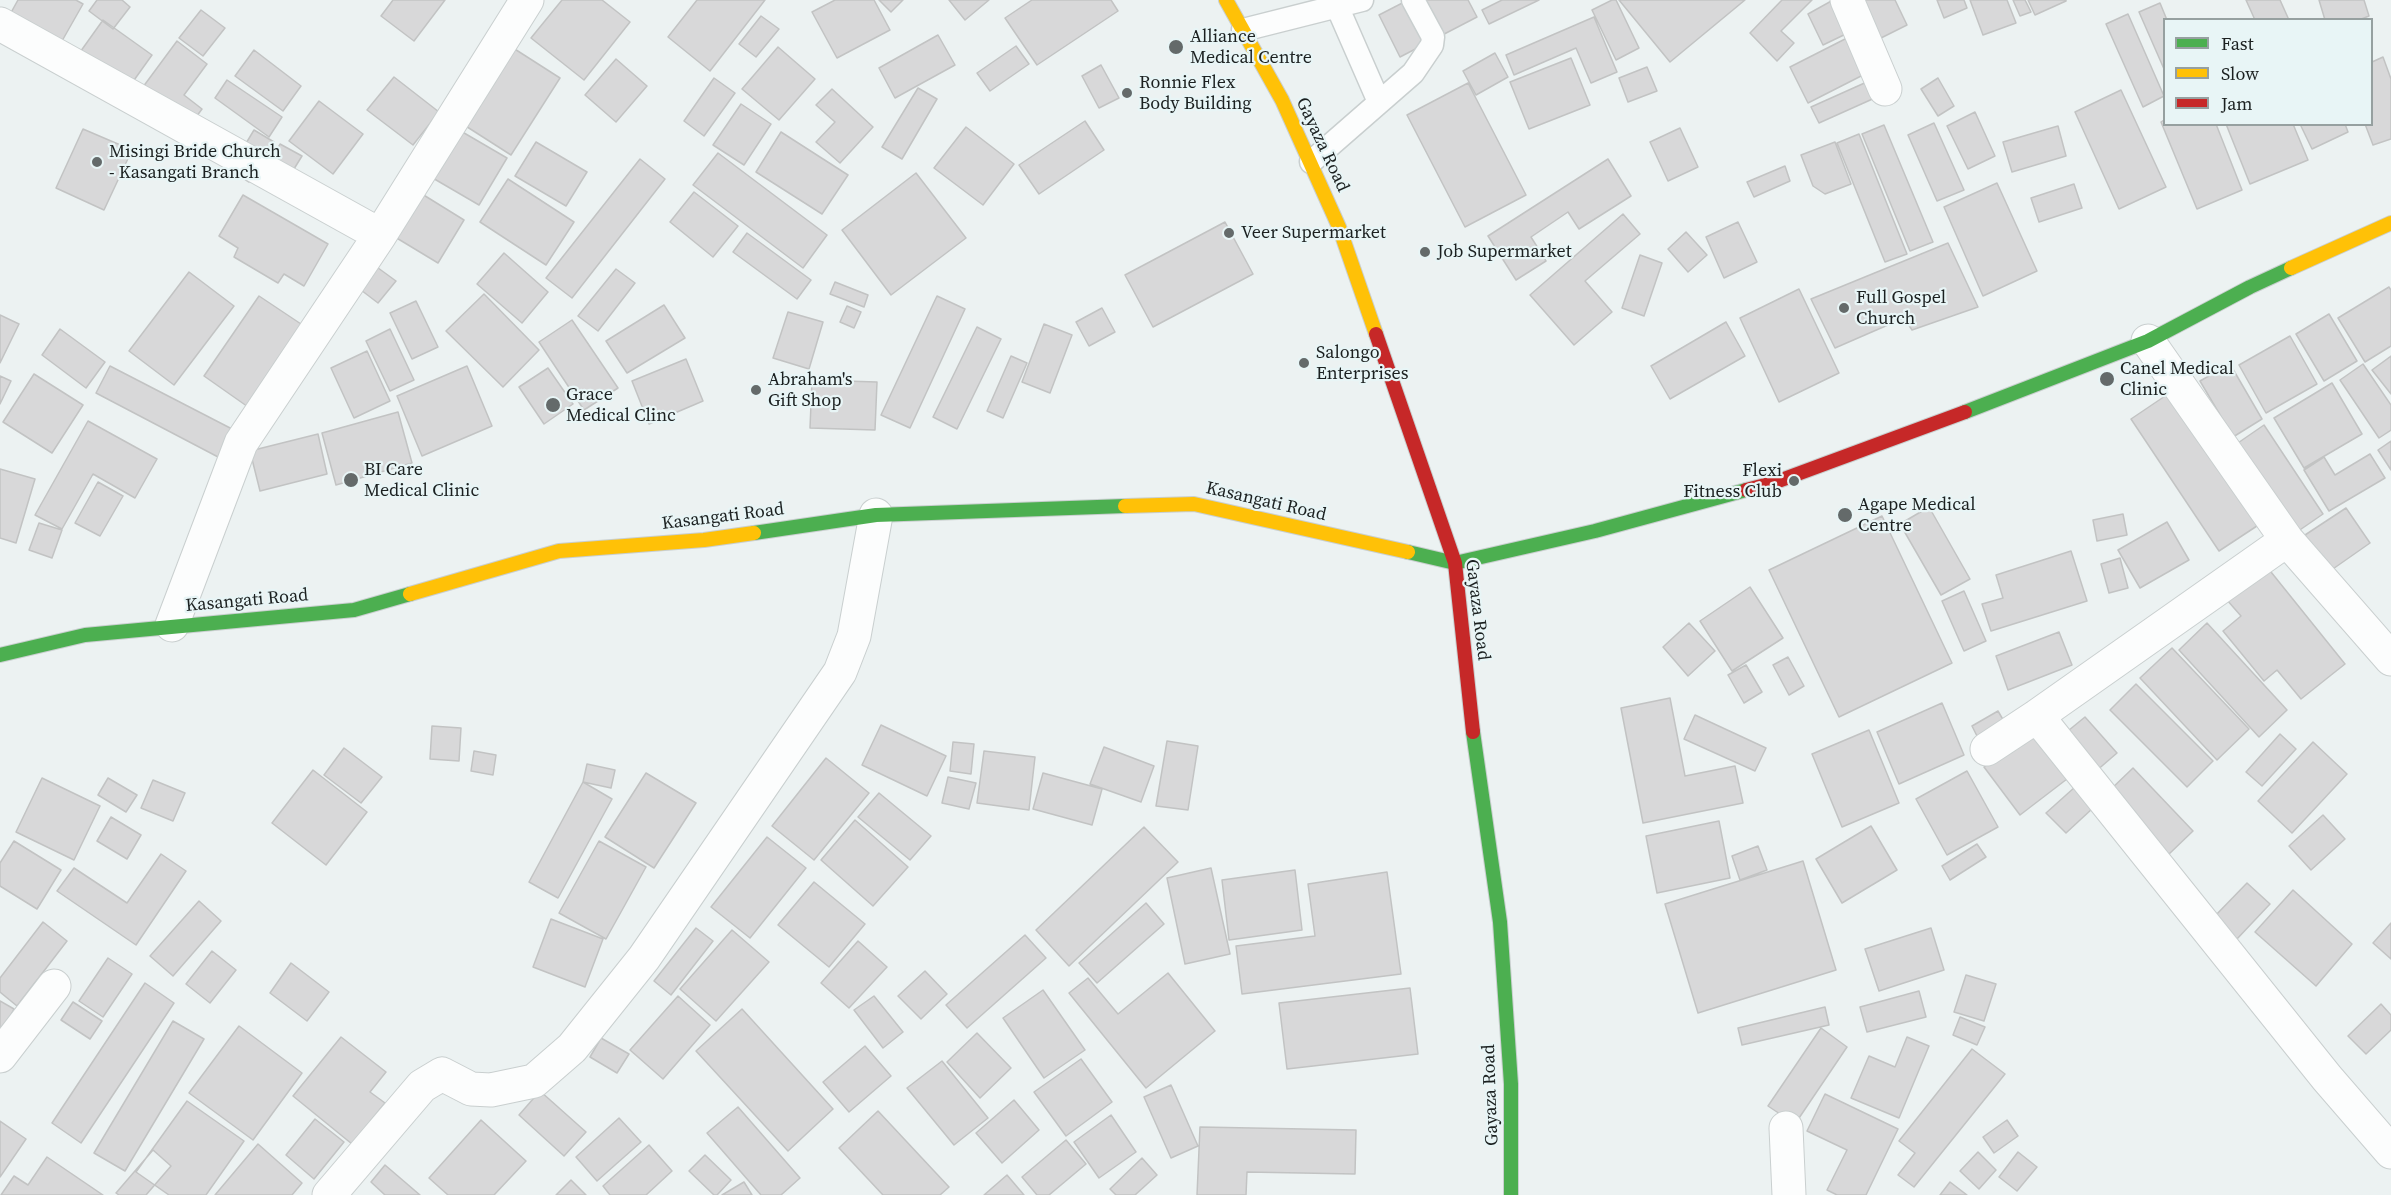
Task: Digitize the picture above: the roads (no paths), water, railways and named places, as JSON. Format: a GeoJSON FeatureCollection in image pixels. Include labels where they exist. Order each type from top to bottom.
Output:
{"type":"FeatureCollection","features":[{"type":"Feature","properties":{"kind":"street"},"geometry":{"type":"LineString","coordinates":[[172,625],[241,443],[380,235],[527,0]]}},
{"type":"Feature","properties":{"kind":"street","name":"Gayaza Road"},"geometry":{"type":"LineString","coordinates":[[1226,0],[1282,100],[1339,227],[1455,563],[1474,744],[1500,922],[1511,1084],[1511,1195]]}},
{"type":"Feature","properties":{"kind":"street"},"geometry":{"type":"LineString","coordinates":[[1847,0],[1885,89]]}},
{"type":"Feature","properties":{"kind":"street"},"geometry":{"type":"LineString","coordinates":[[0,24],[380,235]]}},
{"type":"Feature","properties":{"kind":"street"},"geometry":{"type":"LineString","coordinates":[[1455,563],[1594,531],[1773,483],[1927,427],[2148,341],[2250,286],[2391,223]]}},
{"type":"Feature","properties":{"kind":"street"},"geometry":{"type":"LineString","coordinates":[[2148,341],[2287,540],[2391,659]]}},
{"type":"Feature","properties":{"kind":"street","name":"Kasangati Road"},"geometry":{"type":"LineString","coordinates":[[0,655],[85,635],[172,625],[354,610],[559,551],[704,540],[876,515],[1194,504],[1455,563]]}},
{"type":"Feature","properties":{"kind":"street"},"geometry":{"type":"LineString","coordinates":[[329,1195],[422,1086],[442,1074],[471,1089],[491,1090],[534,1081],[572,1048],[644,958],[840,672],[854,636],[876,515]]}},
{"type":"Feature","properties":{"kind":"street"},"geometry":{"type":"LineString","coordinates":[[1988,748],[2287,540]]}},
{"type":"Feature","properties":{"kind":"street"},"geometry":{"type":"LineString","coordinates":[[2037,716],[2319,1069],[2391,1152]]}},
{"type":"Feature","properties":{"kind":"street"},"geometry":{"type":"LineString","coordinates":[[0,1056],[54,986]]}},
{"type":"Feature","properties":{"kind":"street"},"geometry":{"type":"LineString","coordinates":[[1786,1128],[1789,1195]]}},
{"type":"Feature","properties":{"kind":"lane"},"geometry":{"type":"LineString","coordinates":[[1243,30],[1362,0]]}},
{"type":"Feature","properties":{"kind":"lane"},"geometry":{"type":"LineString","coordinates":[[1311,162],[1413,73],[1432,45],[1433,37],[1413,0]]}},
{"type":"Feature","properties":{"kind":"lane"},"geometry":{"type":"LineString","coordinates":[[1337,6],[1379,102]]}},
{"type":"Feature","properties":{"kind":"place","name":"Alliance Medical Centre"},"geometry":{"type":"Point","coordinates":[1176,47]}},
{"type":"Feature","properties":{"kind":"place","name":"Ronnie Flex Body Building"},"geometry":{"type":"Point","coordinates":[1127,93]}},
{"type":"Feature","properties":{"kind":"place","name":"Misingi Bride Church - Kasangati Branch"},"geometry":{"type":"Point","coordinates":[97,162]}},
{"type":"Feature","properties":{"kind":"place","name":"Veer Supermarket"},"geometry":{"type":"Point","coordinates":[1229,233]}},
{"type":"Feature","properties":{"kind":"place","name":"Job Supermarket"},"geometry":{"type":"Point","coordinates":[1425,252]}},
{"type":"Feature","properties":{"kind":"place","name":"Full Gospel Church"},"geometry":{"type":"Point","coordinates":[1844,308]}},
{"type":"Feature","properties":{"kind":"place","name":"Salongo Enterprises"},"geometry":{"type":"Point","coordinates":[1304,363]}},
{"type":"Feature","properties":{"kind":"place","name":"Canel Medical Clinic"},"geometry":{"type":"Point","coordinates":[2107,379]}},
{"type":"Feature","properties":{"kind":"place","name":"Abraham's Gift Shop"},"geometry":{"type":"Point","coordinates":[756,390]}},
{"type":"Feature","properties":{"kind":"place","name":"Grace Medical Clinc"},"geometry":{"type":"Point","coordinates":[553,405]}},
{"type":"Feature","properties":{"kind":"place","name":"BI Care Medical Clinic"},"geometry":{"type":"Point","coordinates":[351,480]}},
{"type":"Feature","properties":{"kind":"place","name":"Flexi Fitness Club"},"geometry":{"type":"Point","coordinates":[1794,481]}},
{"type":"Feature","properties":{"kind":"place","name":"Agape Medical Centre"},"geometry":{"type":"Point","coordinates":[1845,515]}}]}
